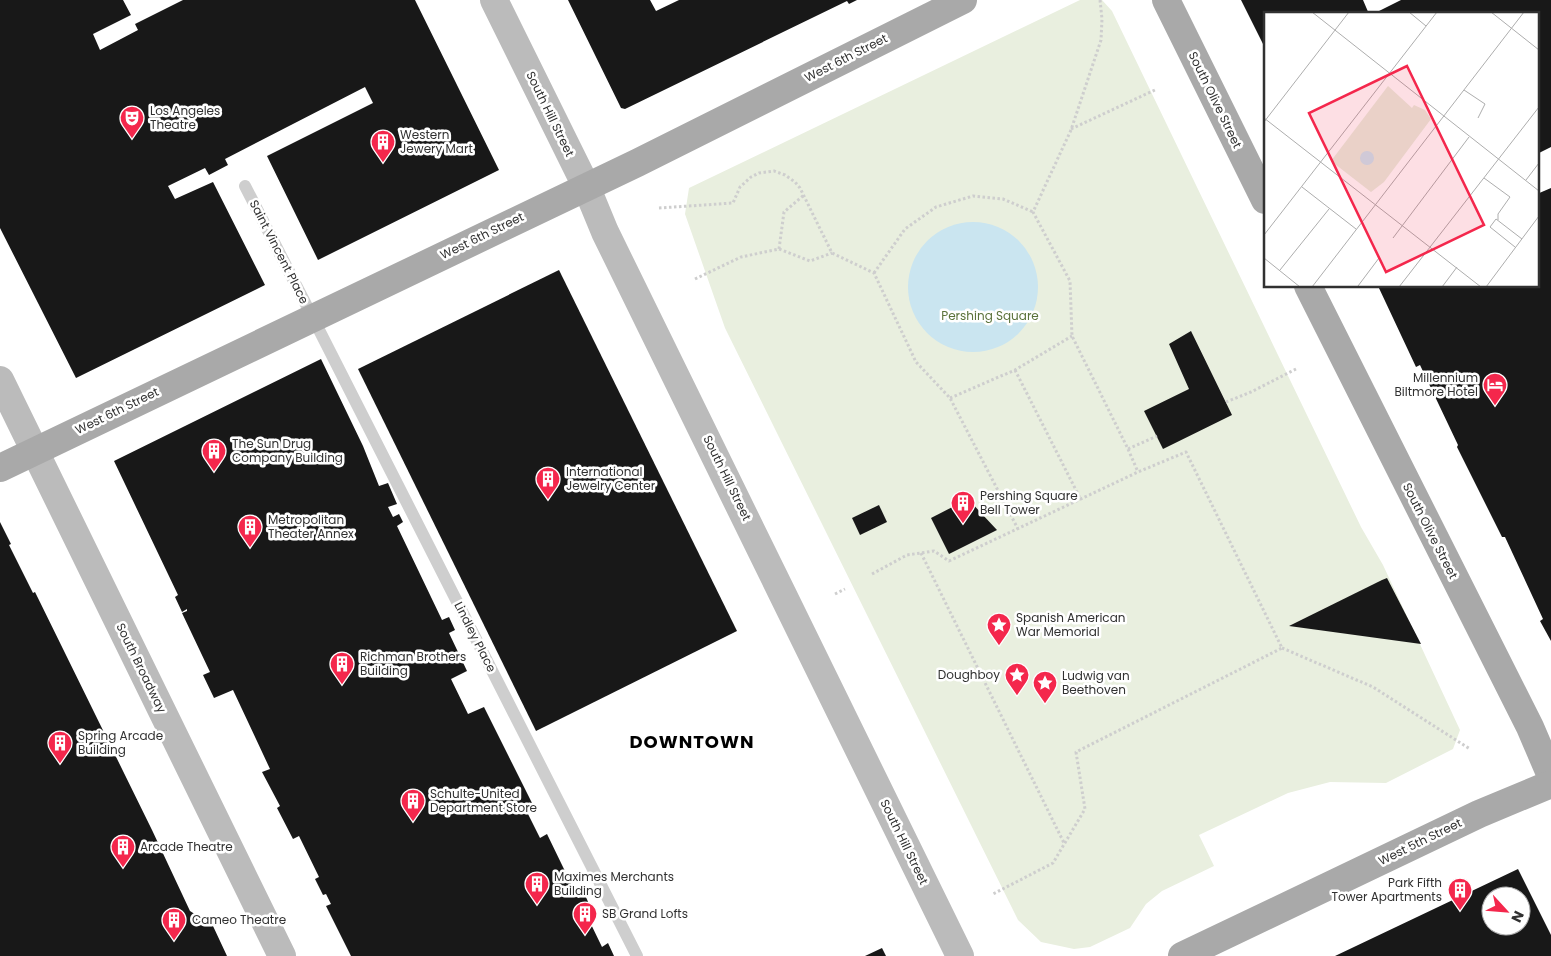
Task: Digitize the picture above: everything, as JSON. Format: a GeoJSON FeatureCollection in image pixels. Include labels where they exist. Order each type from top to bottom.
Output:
{"type":"FeatureCollection","features":[{"type":"Feature","properties":{"kind":"main road","name":"South Hill Street"},"geometry":{"type":"LineString","coordinates":[[494,0],[586,186],[605,232],[960,956]]}},
{"type":"Feature","properties":{"kind":"main road","name":"West 6th Street"},"geometry":{"type":"LineString","coordinates":[[0,468],[646,158],[962,0]]}},
{"type":"Feature","properties":{"kind":"main road","name":"South Olive Street"},"geometry":{"type":"LineString","coordinates":[[1166,0],[1264,198]]}},
{"type":"Feature","properties":{"kind":"main road","name":"South Olive Street"},"geometry":{"type":"LineString","coordinates":[[1309,288],[1530,727],[1551,776]]}},
{"type":"Feature","properties":{"kind":"main road","name":"South Broadway"},"geometry":{"type":"LineString","coordinates":[[0,380],[282,956]]}},
{"type":"Feature","properties":{"kind":"main road","name":"West 5th Street"},"geometry":{"type":"LineString","coordinates":[[1182,956],[1479,814],[1551,784]]}},
{"type":"Feature","properties":{"kind":"lane","name":"Saint Vincent Place"},"geometry":{"type":"LineString","coordinates":[[245,186],[313,318]]}},
{"type":"Feature","properties":{"kind":"lane","name":"Lindley Place"},"geometry":{"type":"LineString","coordinates":[[313,318],[637,956]]}},
{"type":"Feature","properties":{"kind":"path"},"geometry":{"type":"LineString","coordinates":[[1033,212],[1071,130],[1101,40],[1102,19],[1100,0]]}},
{"type":"Feature","properties":{"kind":"path"},"geometry":{"type":"LineString","coordinates":[[1071,130],[1157,89]]}},
{"type":"Feature","properties":{"kind":"path"},"geometry":{"type":"LineString","coordinates":[[660,208],[733,203],[740,187],[751,177],[759,173],[774,171],[785,175],[795,182],[804,195],[832,253],[874,273],[916,362],[950,398],[1018,530]]}},
{"type":"Feature","properties":{"kind":"path"},"geometry":{"type":"LineString","coordinates":[[779,249],[784,212],[804,195]]}},
{"type":"Feature","properties":{"kind":"path"},"geometry":{"type":"LineString","coordinates":[[874,273],[905,229],[936,207],[973,196],[1003,199],[1033,212],[1070,281],[1072,336],[1138,472]]}},
{"type":"Feature","properties":{"kind":"path"},"geometry":{"type":"LineString","coordinates":[[695,279],[741,256],[779,249],[810,261],[832,253]]}},
{"type":"Feature","properties":{"kind":"path"},"geometry":{"type":"LineString","coordinates":[[950,398],[1015,370],[1072,336]]}},
{"type":"Feature","properties":{"kind":"path"},"geometry":{"type":"LineString","coordinates":[[1226,402],[1251,392],[1296,368]]}},
{"type":"Feature","properties":{"kind":"path"},"geometry":{"type":"LineString","coordinates":[[1015,370],[1081,500]]}},
{"type":"Feature","properties":{"kind":"path"},"geometry":{"type":"LineString","coordinates":[[1128,449],[1157,436]]}},
{"type":"Feature","properties":{"kind":"path"},"geometry":{"type":"LineString","coordinates":[[872,574],[907,555],[934,551],[949,562],[1138,472],[1186,452],[1282,648],[1373,687],[1470,749]]}},
{"type":"Feature","properties":{"kind":"path"},"geometry":{"type":"LineString","coordinates":[[921,553],[1064,844]]}},
{"type":"Feature","properties":{"kind":"path"},"geometry":{"type":"LineString","coordinates":[[835,594],[845,589]]}},
{"type":"Feature","properties":{"kind":"path"},"geometry":{"type":"LineString","coordinates":[[993,894],[1053,863],[1085,809],[1076,752],[1282,648]]}},
{"type":"Feature","properties":{"kind":"green space","name":"Pershing Square"},"geometry":{"type":"Polygon","coordinates":[[[1080,0],[1102,0],[1112,11],[1361,527],[1383,565],[1460,730],[1453,749],[1386,783],[1330,782],[1288,793],[1199,835],[1214,866],[1162,891],[1146,904],[1130,928],[1090,947],[1074,949],[1041,942],[1018,920],[725,328],[685,214],[689,188],[1080,0]]]}},
{"type":"Feature","properties":{"kind":"water"},"geometry":{"type":"Polygon","coordinates":[[[973,222],[998,227],[1019,241],[1033,262],[1038,287],[1033,312],[1019,333],[998,347],[973,352],[948,347],[927,333],[913,312],[908,287],[913,262],[927,241],[948,227],[973,222]]]}},
{"type":"Feature","properties":{"kind":"building"},"geometry":{"type":"Polygon","coordinates":[[[0,0],[123,0],[131,15],[93,34],[100,50],[138,30],[135,24],[183,0],[415,0],[499,170],[318,260],[267,156],[373,103],[365,87],[225,159],[228,165],[209,175],[205,168],[168,186],[175,199],[213,182],[265,285],[76,378],[0,228],[0,0]]]}},
{"type":"Feature","properties":{"kind":"building"},"geometry":{"type":"Polygon","coordinates":[[[568,0],[650,0],[656,11],[679,0],[857,0],[849,4],[847,1],[625,109],[621,108],[568,0]]]}},
{"type":"Feature","properties":{"kind":"building"},"geometry":{"type":"Polygon","coordinates":[[[1241,0],[1363,0],[1368,12],[1264,12],[1264,46],[1241,0]]]}},
{"type":"Feature","properties":{"kind":"building"},"geometry":{"type":"Polygon","coordinates":[[[1401,0],[1551,0],[1551,147],[1538,154],[1538,12],[1377,12],[1401,0]]]}},
{"type":"Feature","properties":{"kind":"building","name":"Millennium Biltmore Hotel"},"geometry":{"type":"Polygon","coordinates":[[[1551,188],[1551,641],[1540,621],[1543,619],[1505,537],[1502,537],[1457,447],[1458,445],[1420,365],[1416,367],[1379,288],[1538,288],[1538,194],[1551,188]]]}},
{"type":"Feature","properties":{"kind":"building","name":"International Jewelry Center"},"geometry":{"type":"Polygon","coordinates":[[[559,270],[737,631],[536,731],[358,369],[559,270]]]}},
{"type":"Feature","properties":{"kind":"building"},"geometry":{"type":"Polygon","coordinates":[[[1191,331],[1232,415],[1163,449],[1144,411],[1189,389],[1169,344],[1191,331]]]}},
{"type":"Feature","properties":{"kind":"building"},"geometry":{"type":"Polygon","coordinates":[[[321,359],[363,446],[379,486],[388,483],[397,504],[388,507],[393,517],[399,514],[403,522],[397,526],[442,620],[449,617],[455,630],[449,633],[467,671],[451,679],[468,714],[484,707],[532,803],[525,808],[540,838],[547,834],[578,898],[585,895],[593,913],[587,916],[602,947],[608,943],[614,956],[351,956],[326,906],[331,904],[326,894],[323,895],[315,879],[319,877],[299,836],[293,839],[277,808],[280,806],[262,772],[270,769],[233,690],[214,698],[203,675],[210,672],[182,613],[187,611],[187,609],[182,612],[175,597],[178,595],[114,461],[321,359]]]}},
{"type":"Feature","properties":{"kind":"building","name":"Pershing Square Bell Tower"},"geometry":{"type":"Polygon","coordinates":[[[968,499],[997,530],[949,554],[931,518],[968,499]]]}},
{"type":"Feature","properties":{"kind":"building"},"geometry":{"type":"Polygon","coordinates":[[[879,505],[887,522],[860,535],[852,518],[879,505]]]}},
{"type":"Feature","properties":{"kind":"building"},"geometry":{"type":"Polygon","coordinates":[[[0,522],[11,544],[9,545],[33,593],[35,592],[190,911],[213,926],[227,956],[0,956],[0,522]]]}},
{"type":"Feature","properties":{"kind":"building"},"geometry":{"type":"Polygon","coordinates":[[[1387,578],[1421,644],[1289,626],[1382,580],[1387,578]]]}},
{"type":"Feature","properties":{"kind":"building","name":"Park Fifth Tower Apartments"},"geometry":{"type":"Polygon","coordinates":[[[1518,869],[1526,886],[1482,886],[1518,869]]]}},
{"type":"Feature","properties":{"kind":"building","name":"Park Fifth Tower Apartments"},"geometry":{"type":"Polygon","coordinates":[[[1481,887],[1481,936],[1531,936],[1531,895],[1551,935],[1551,956],[1335,956],[1481,887]]]}},
{"type":"Feature","properties":{"kind":"building"},"geometry":{"type":"Polygon","coordinates":[[[882,948],[886,956],[865,956],[882,948]]]}},
{"type":"Feature","properties":{"kind":"place","name":"Los Angeles Theatre"},"geometry":{"type":"Point","coordinates":[132,139]}},
{"type":"Feature","properties":{"kind":"place","name":"Western Jewery Mart"},"geometry":{"type":"Point","coordinates":[383,163]}},
{"type":"Feature","properties":{"kind":"place","name":"Millennium Biltmore Hotel"},"geometry":{"type":"Point","coordinates":[1495,406]}},
{"type":"Feature","properties":{"kind":"place","name":"The Sun Drug Company Building"},"geometry":{"type":"Point","coordinates":[214,472]}},
{"type":"Feature","properties":{"kind":"place","name":"International Jewelry Center"},"geometry":{"type":"Point","coordinates":[548,500]}},
{"type":"Feature","properties":{"kind":"place","name":"Pershing Square Bell Tower"},"geometry":{"type":"Point","coordinates":[963,524]}},
{"type":"Feature","properties":{"kind":"place","name":"Metropolitan Theater Annex"},"geometry":{"type":"Point","coordinates":[250,548]}},
{"type":"Feature","properties":{"kind":"place","name":"Spanish American War Memorial"},"geometry":{"type":"Point","coordinates":[999,646]}},
{"type":"Feature","properties":{"kind":"place","name":"Richman Brothers Building"},"geometry":{"type":"Point","coordinates":[342,685]}},
{"type":"Feature","properties":{"kind":"place","name":"Doughboy"},"geometry":{"type":"Point","coordinates":[1017,696]}},
{"type":"Feature","properties":{"kind":"place","name":"Ludwig van Beethoven"},"geometry":{"type":"Point","coordinates":[1045,704]}},
{"type":"Feature","properties":{"kind":"place","name":"Spring Arcade Building"},"geometry":{"type":"Point","coordinates":[60,764]}},
{"type":"Feature","properties":{"kind":"place","name":"Schulte-United Department Store"},"geometry":{"type":"Point","coordinates":[413,822]}},
{"type":"Feature","properties":{"kind":"place","name":"Arcade Theatre"},"geometry":{"type":"Point","coordinates":[123,868]}},
{"type":"Feature","properties":{"kind":"place","name":"Maximes Merchants Building"},"geometry":{"type":"Point","coordinates":[537,905]}},
{"type":"Feature","properties":{"kind":"place","name":"Park Fifth Tower Apartments"},"geometry":{"type":"Point","coordinates":[1460,911]}},
{"type":"Feature","properties":{"kind":"place","name":"SB Grand Lofts"},"geometry":{"type":"Point","coordinates":[585,935]}},
{"type":"Feature","properties":{"kind":"place","name":"Cameo Theatre"},"geometry":{"type":"Point","coordinates":[174,941]}},
{"type":"Feature","properties":{"kind":"district","name":"DOWNTOWN"},"geometry":{"type":"Point","coordinates":[692,742]}}]}
